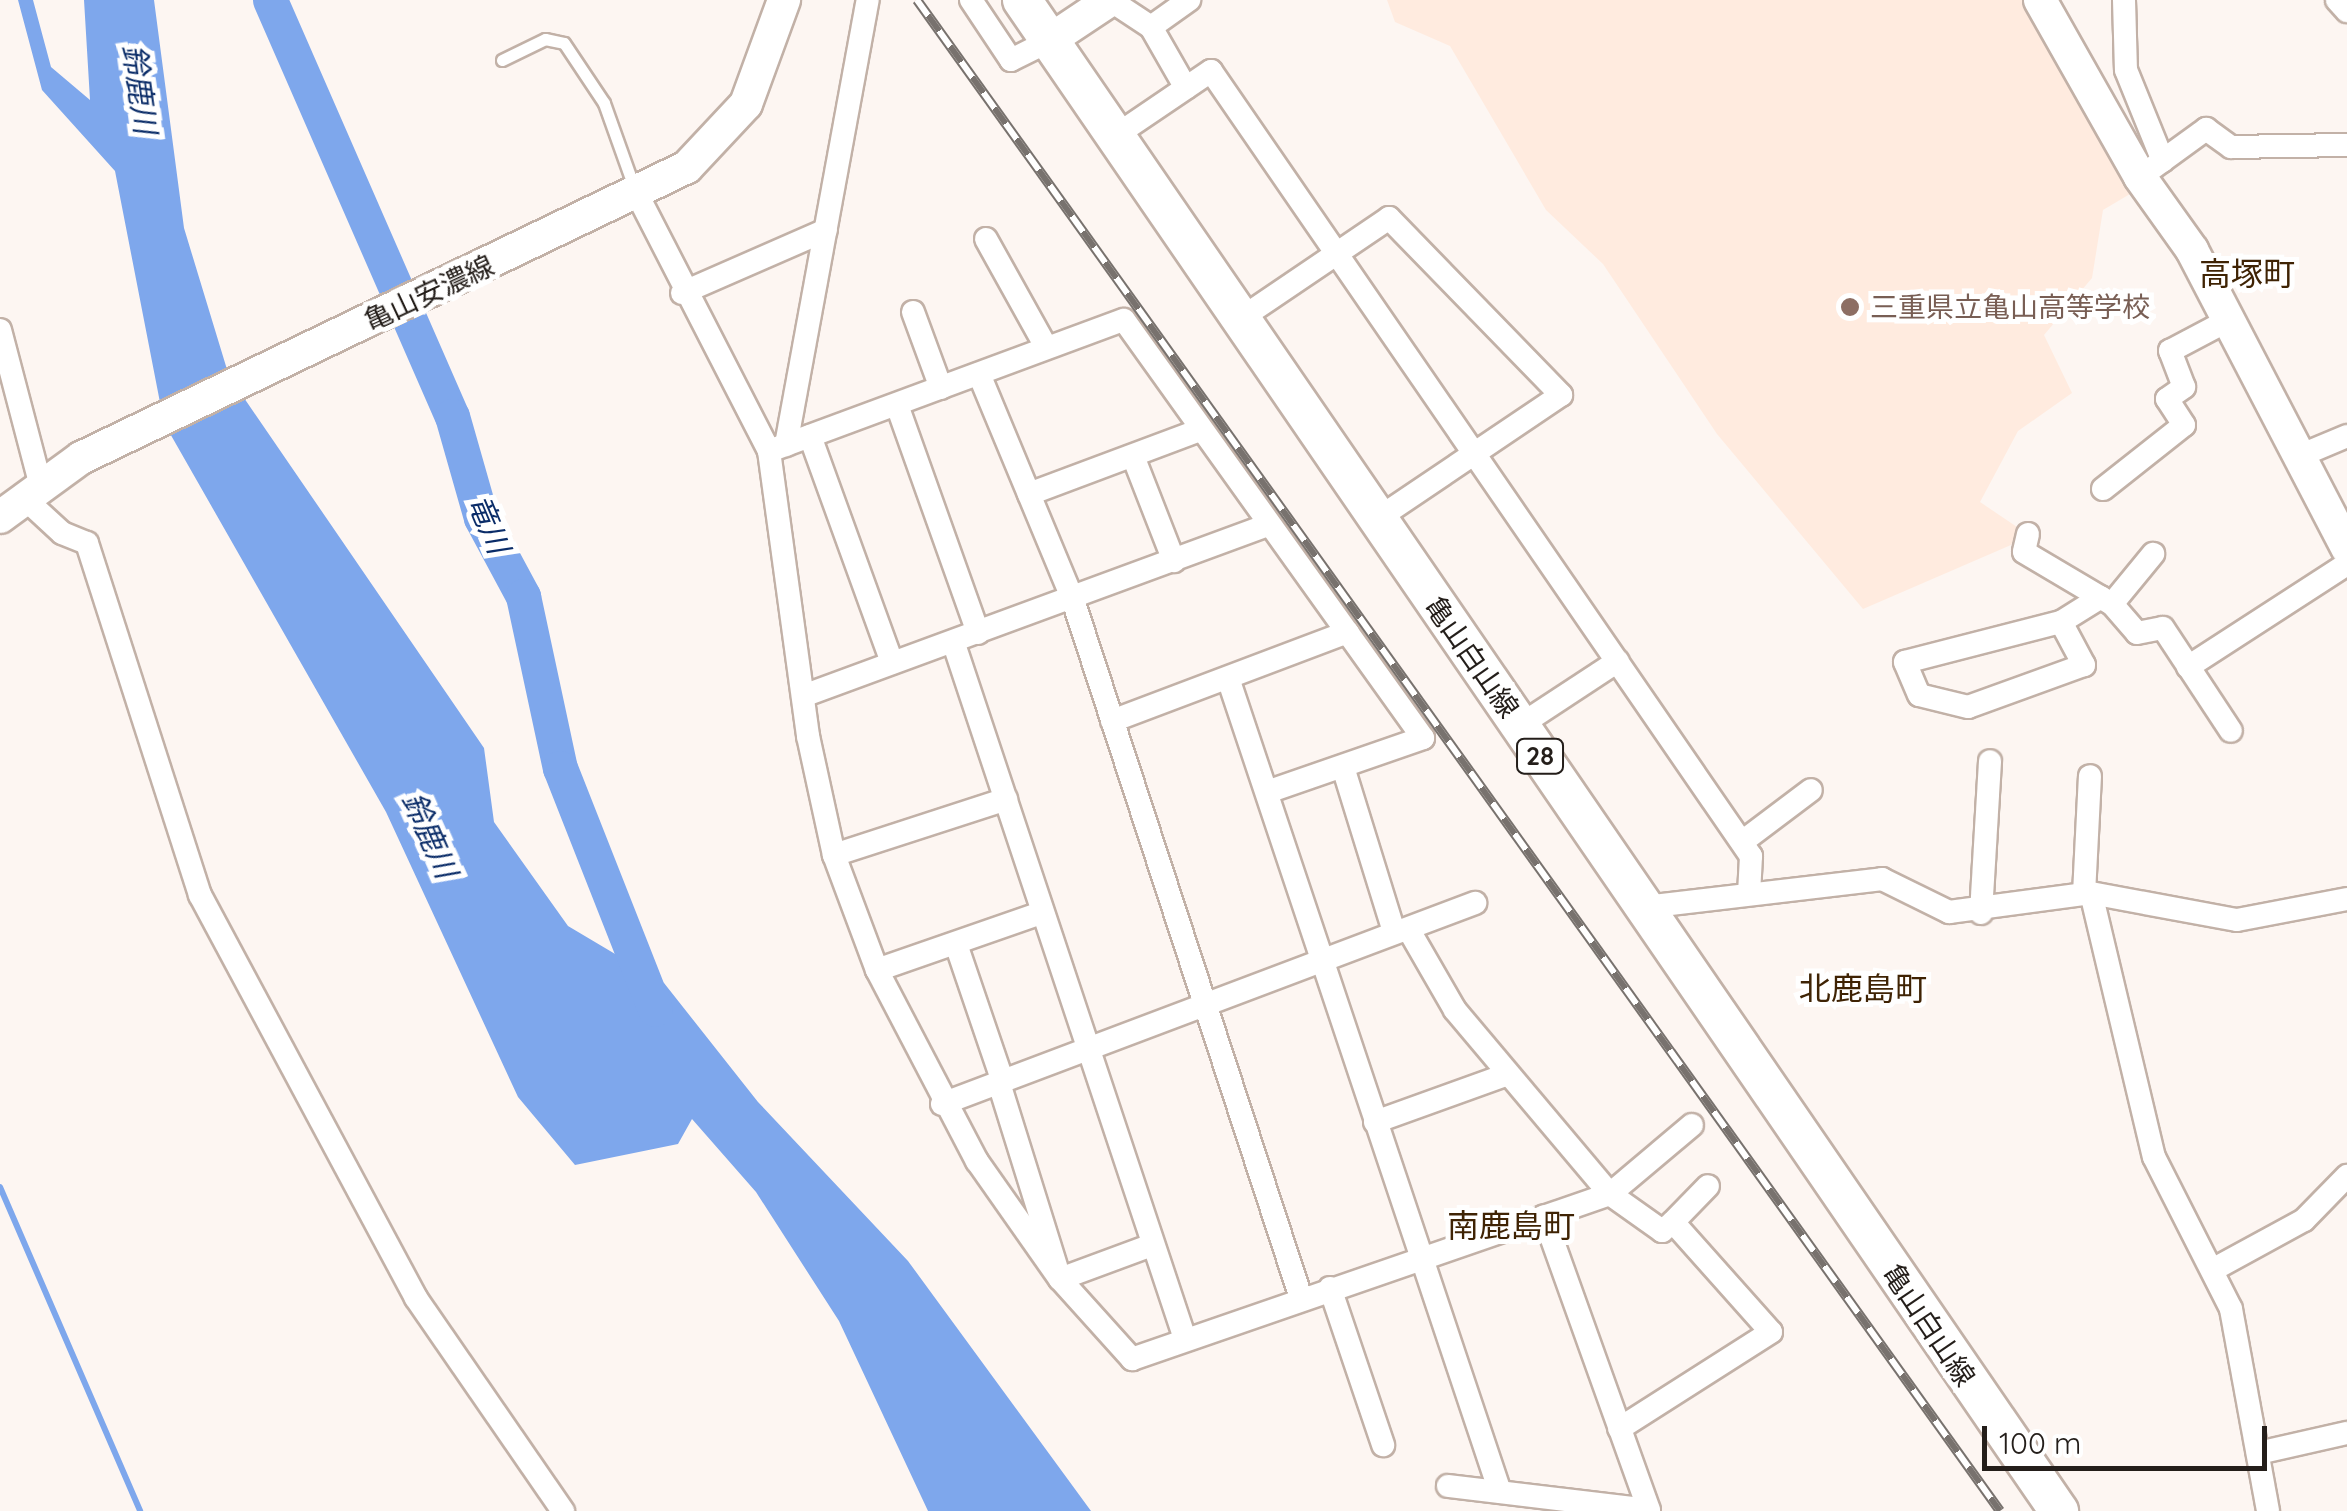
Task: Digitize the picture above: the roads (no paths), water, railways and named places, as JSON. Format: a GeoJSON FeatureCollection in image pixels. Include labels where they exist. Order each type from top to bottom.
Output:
{"type":"FeatureCollection","features":[{"type":"Feature","properties":{"kind":"main road","name":"亀山安濃線"},"geometry":{"type":"LineString","coordinates":[[21,499],[81,458],[631,197],[705,154],[734,123],[784,0]]}},
{"type":"Feature","properties":{"kind":"main road","name":"亀山白山線"},"geometry":{"type":"LineString","coordinates":[[1022,0],[2059,1511]]}},
{"type":"Feature","properties":{"kind":"main road"},"geometry":{"type":"LineString","coordinates":[[1048,42],[1110,0]]}},
{"type":"Feature","properties":{"kind":"main road"},"geometry":{"type":"LineString","coordinates":[[2040,0],[2151,169],[2225,322],[2347,548]]}},
{"type":"Feature","properties":{"kind":"street"},"geometry":{"type":"LineString","coordinates":[[868,0],[826,230],[778,448],[803,696],[834,854],[876,970],[942,1104],[1060,1279],[1132,1359],[1610,1194],[1692,1126]]}},
{"type":"Feature","properties":{"kind":"street"},"geometry":{"type":"LineString","coordinates":[[971,0],[1011,60],[1048,42]]}},
{"type":"Feature","properties":{"kind":"street"},"geometry":{"type":"LineString","coordinates":[[1110,0],[1150,28],[1186,88]]}},
{"type":"Feature","properties":{"kind":"street"},"geometry":{"type":"LineString","coordinates":[[1150,28],[1189,0]]}},
{"type":"Feature","properties":{"kind":"street"},"geometry":{"type":"LineString","coordinates":[[2124,0],[2126,70],[2151,169],[2206,129],[2231,147],[2347,145]]}},
{"type":"Feature","properties":{"kind":"street"},"geometry":{"type":"LineString","coordinates":[[2337,0],[2347,10]]}},
{"type":"Feature","properties":{"kind":"street"},"geometry":{"type":"LineString","coordinates":[[1115,136],[1211,70],[1742,842],[1751,856],[1749,889]]}},
{"type":"Feature","properties":{"kind":"street"},"geometry":{"type":"LineString","coordinates":[[631,197],[682,293],[778,448]]}},
{"type":"Feature","properties":{"kind":"street"},"geometry":{"type":"LineString","coordinates":[[1240,319],[1389,218],[1561,394],[1376,519]]}},
{"type":"Feature","properties":{"kind":"street"},"geometry":{"type":"LineString","coordinates":[[682,293],[826,230]]}},
{"type":"Feature","properties":{"kind":"street"},"geometry":{"type":"LineString","coordinates":[[986,239],[1046,346]]}},
{"type":"Feature","properties":{"kind":"street"},"geometry":{"type":"LineString","coordinates":[[914,312],[940,388]]}},
{"type":"Feature","properties":{"kind":"street"},"geometry":{"type":"LineString","coordinates":[[778,448],[1124,320],[1424,738],[1266,792]]}},
{"type":"Feature","properties":{"kind":"street"},"geometry":{"type":"LineString","coordinates":[[2102,490],[2184,425],[2167,400],[2184,387],[2170,351],[2225,322]]}},
{"type":"Feature","properties":{"kind":"street"},"geometry":{"type":"LineString","coordinates":[[0,330],[21,499],[62,533],[87,542],[200,895],[416,1298],[563,1511]]}},
{"type":"Feature","properties":{"kind":"street"},"geometry":{"type":"LineString","coordinates":[[980,374],[1073,600],[1202,1009],[1301,1298]]}},
{"type":"Feature","properties":{"kind":"street"},"geometry":{"type":"LineString","coordinates":[[897,405],[978,633]]}},
{"type":"Feature","properties":{"kind":"street"},"geometry":{"type":"LineString","coordinates":[[1030,494],[1200,430]]}},
{"type":"Feature","properties":{"kind":"street"},"geometry":{"type":"LineString","coordinates":[[810,436],[892,663]]}},
{"type":"Feature","properties":{"kind":"street"},"geometry":{"type":"LineString","coordinates":[[2297,457],[2347,436]]}},
{"type":"Feature","properties":{"kind":"street"},"geometry":{"type":"LineString","coordinates":[[1133,456],[1174,561]]}},
{"type":"Feature","properties":{"kind":"street"},"geometry":{"type":"LineString","coordinates":[[803,696],[954,644],[1269,525]]}},
{"type":"Feature","properties":{"kind":"street"},"geometry":{"type":"LineString","coordinates":[[2028,534],[2024,552],[2107,600],[2136,633],[2164,628],[2231,731]]}},
{"type":"Feature","properties":{"kind":"street"},"geometry":{"type":"LineString","coordinates":[[2061,622],[2084,666],[1968,707],[1919,694],[1906,662],[1907,654],[2061,622],[2107,600],[2153,554]]}},
{"type":"Feature","properties":{"kind":"street"},"geometry":{"type":"LineString","coordinates":[[2188,667],[2347,564]]}},
{"type":"Feature","properties":{"kind":"street"},"geometry":{"type":"LineString","coordinates":[[1112,721],[1348,632]]}},
{"type":"Feature","properties":{"kind":"street"},"geometry":{"type":"LineString","coordinates":[[954,644],[1185,1340]]}},
{"type":"Feature","properties":{"kind":"street"},"geometry":{"type":"LineString","coordinates":[[1519,726],[1618,660]]}},
{"type":"Feature","properties":{"kind":"street"},"geometry":{"type":"LineString","coordinates":[[1228,678],[1319,960],[1500,1492]]}},
{"type":"Feature","properties":{"kind":"street"},"geometry":{"type":"LineString","coordinates":[[1981,913],[1990,761]]}},
{"type":"Feature","properties":{"kind":"street"},"geometry":{"type":"LineString","coordinates":[[1344,767],[1402,932],[1454,1010],[1610,1194],[1662,1231],[1708,1186]]}},
{"type":"Feature","properties":{"kind":"street"},"geometry":{"type":"LineString","coordinates":[[2090,776],[2087,893],[2154,1157],[2216,1268],[2268,1511]]}},
{"type":"Feature","properties":{"kind":"street"},"geometry":{"type":"LineString","coordinates":[[1742,842],[1811,790]]}},
{"type":"Feature","properties":{"kind":"street"},"geometry":{"type":"LineString","coordinates":[[834,854],[1006,799]]}},
{"type":"Feature","properties":{"kind":"street"},"geometry":{"type":"LineString","coordinates":[[1645,907],[1749,889],[1882,879],[1949,912],[1981,913],[2087,893],[2237,920],[2347,899]]}},
{"type":"Feature","properties":{"kind":"street"},"geometry":{"type":"LineString","coordinates":[[942,1104],[1475,903]]}},
{"type":"Feature","properties":{"kind":"street"},"geometry":{"type":"LineString","coordinates":[[876,970],[1042,913]]}},
{"type":"Feature","properties":{"kind":"street"},"geometry":{"type":"LineString","coordinates":[[956,944],[1060,1279]]}},
{"type":"Feature","properties":{"kind":"street"},"geometry":{"type":"LineString","coordinates":[[1375,1122],[1508,1074]]}},
{"type":"Feature","properties":{"kind":"street"},"geometry":{"type":"LineString","coordinates":[[2216,1268],[2304,1220],[2347,1176]]}},
{"type":"Feature","properties":{"kind":"street"},"geometry":{"type":"LineString","coordinates":[[1448,1486],[1649,1510],[1544,1216]]}},
{"type":"Feature","properties":{"kind":"street"},"geometry":{"type":"LineString","coordinates":[[1618,1429],[1771,1332],[1672,1222]]}},
{"type":"Feature","properties":{"kind":"street"},"geometry":{"type":"LineString","coordinates":[[1060,1279],[1152,1245]]}},
{"type":"Feature","properties":{"kind":"street"},"geometry":{"type":"LineString","coordinates":[[1330,1288],[1383,1444]]}},
{"type":"Feature","properties":{"kind":"street"},"geometry":{"type":"LineString","coordinates":[[2258,1453],[2347,1433]]}},
{"type":"Feature","properties":{"kind":"lane"},"geometry":{"type":"LineString","coordinates":[[507,60],[545,39],[564,43],[604,102],[631,197]]}},
{"type":"Feature","properties":{"kind":"water","name":"鈴鹿川"},"geometry":{"type":"Polygon","coordinates":[[[18,0],[33,0],[51,67],[90,100],[84,0],[154,0],[184,228],[229,376],[484,748],[494,822],[568,926],[664,983],[758,1102],[908,1261],[1091,1511],[928,1511],[839,1321],[756,1192],[692,1119],[678,1144],[575,1165],[518,1097],[386,812],[164,423],[115,171],[42,90],[18,0]]]}},
{"type":"Feature","properties":{"kind":"waterway","name":"竜川"},"geometry":{"type":"LineString","coordinates":[[270,0],[452,416],[481,518],[523,596],[560,768],[655,1009]]}},
{"type":"Feature","properties":{"kind":"waterway"},"geometry":{"type":"LineString","coordinates":[[0,1187],[140,1511]]}},
{"type":"Feature","properties":{"kind":"railway"},"geometry":{"type":"LineString","coordinates":[[917,0],[2000,1511]]}},
{"type":"Feature","properties":{"kind":"place","name":"三重県立亀山高等学校"},"geometry":{"type":"Point","coordinates":[1850,307]}},
{"type":"Feature","properties":{"kind":"district","name":"高塚町"},"geometry":{"type":"Point","coordinates":[2247,273]}},
{"type":"Feature","properties":{"kind":"district","name":"北鹿島町"},"geometry":{"type":"Point","coordinates":[1863,988]}},
{"type":"Feature","properties":{"kind":"district","name":"南鹿島町"},"geometry":{"type":"Point","coordinates":[1511,1225]}}]}
